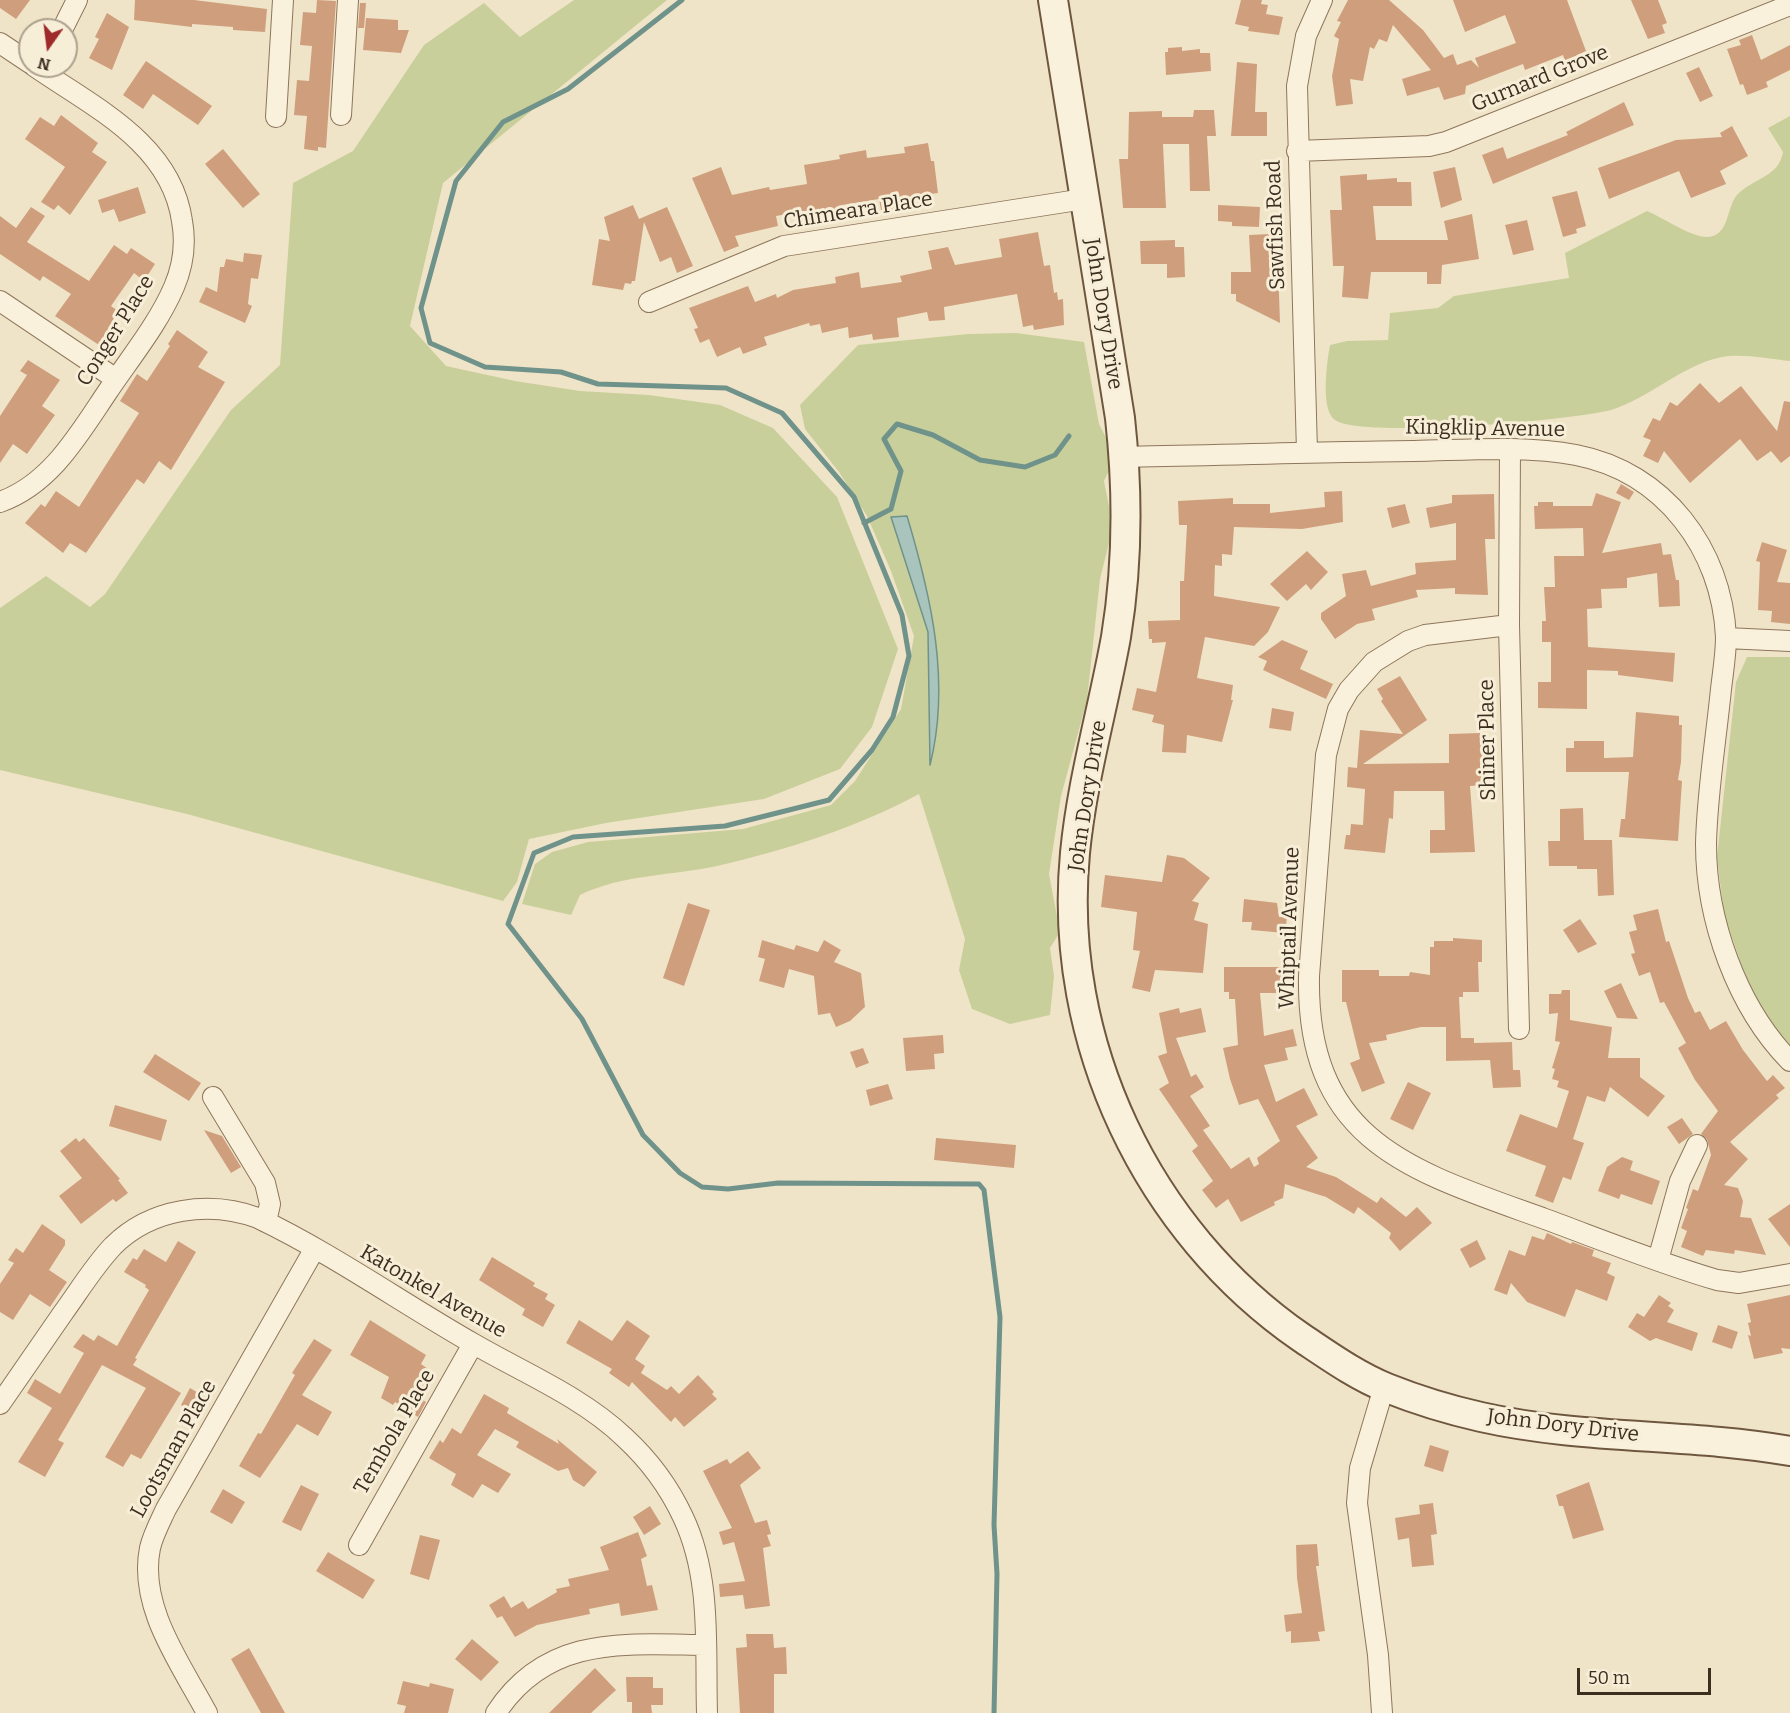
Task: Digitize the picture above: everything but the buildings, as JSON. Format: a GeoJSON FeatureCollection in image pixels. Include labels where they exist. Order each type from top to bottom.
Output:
{"type":"FeatureCollection","features":[{"type":"Feature","properties":{"kind":"street"},"geometry":{"type":"LineString","coordinates":[[68,18],[77,0]]}},
{"type":"Feature","properties":{"kind":"street"},"geometry":{"type":"LineString","coordinates":[[276,117],[284,0]]}},
{"type":"Feature","properties":{"kind":"street"},"geometry":{"type":"LineString","coordinates":[[341,115],[343,52],[348,0]]}},
{"type":"Feature","properties":{"kind":"street","name":"John Dory Drive"},"geometry":{"type":"LineString","coordinates":[[1053,0],[1124,457],[1126,525],[1121,602],[1080,813],[1073,887],[1078,971],[1084,1010],[1097,1055],[1115,1107],[1135,1150],[1160,1194],[1198,1245],[1245,1294],[1280,1322],[1332,1358],[1384,1387],[1443,1407],[1521,1425],[1712,1440],[1790,1451]]}},
{"type":"Feature","properties":{"kind":"street","name":"Sawfish Road"},"geometry":{"type":"LineString","coordinates":[[1307,452],[1297,86],[1306,36],[1322,0]]}},
{"type":"Feature","properties":{"kind":"street","name":"Gurnard Grove"},"geometry":{"type":"LineString","coordinates":[[1297,151],[1429,146],[1446,142],[1790,5]]}},
{"type":"Feature","properties":{"kind":"street","name":"Conger Place"},"geometry":{"type":"LineString","coordinates":[[0,43],[18,55]]}},
{"type":"Feature","properties":{"kind":"street","name":"Conger Place"},"geometry":{"type":"LineString","coordinates":[[0,502],[24,491],[49,471],[116,379],[161,311],[178,275],[183,253],[184,229],[180,204],[164,170],[140,141],[51,78]]}},
{"type":"Feature","properties":{"kind":"street","name":"Chimeara Place"},"geometry":{"type":"LineString","coordinates":[[649,302],[784,246],[1084,199]]}},
{"type":"Feature","properties":{"kind":"street"},"geometry":{"type":"LineString","coordinates":[[0,301],[116,379]]}},
{"type":"Feature","properties":{"kind":"street","name":"Kingklip Avenue"},"geometry":{"type":"LineString","coordinates":[[1124,457],[1509,450],[1575,455],[1600,461],[1648,487],[1669,503],[1683,518],[1705,552],[1718,591],[1726,638],[1706,843],[1708,872],[1721,936],[1733,970],[1756,1017],[1790,1061]]}},
{"type":"Feature","properties":{"kind":"street","name":"Shiner Place"},"geometry":{"type":"LineString","coordinates":[[1509,450],[1509,625],[1519,1029]]}},
{"type":"Feature","properties":{"kind":"street","name":"Whiptail Avenue"},"geometry":{"type":"LineString","coordinates":[[1509,625],[1425,635],[1408,640],[1374,663],[1349,690],[1338,709],[1326,755],[1309,976],[1311,1029],[1322,1070],[1335,1099],[1353,1122],[1398,1159],[1448,1184],[1717,1280],[1739,1283],[1790,1274]]}},
{"type":"Feature","properties":{"kind":"street"},"geometry":{"type":"LineString","coordinates":[[1726,638],[1790,641]]}},
{"type":"Feature","properties":{"kind":"street"},"geometry":{"type":"LineString","coordinates":[[213,1097],[265,1183],[270,1199],[266,1222]]}},
{"type":"Feature","properties":{"kind":"street"},"geometry":{"type":"LineString","coordinates":[[1658,1260],[1677,1192],[1697,1145]]}},
{"type":"Feature","properties":{"kind":"street","name":"Katonkel Avenue"},"geometry":{"type":"LineString","coordinates":[[0,1404],[100,1261],[129,1234],[153,1220],[195,1208],[237,1211],[266,1222],[599,1418],[624,1437],[666,1486],[683,1517],[702,1573],[706,1611],[707,1713]]}},
{"type":"Feature","properties":{"kind":"street","name":"Lootsman Place"},"geometry":{"type":"LineString","coordinates":[[207,1713],[160,1624],[149,1582],[150,1548],[165,1509],[314,1250]]}},
{"type":"Feature","properties":{"kind":"street","name":"Tembola Place"},"geometry":{"type":"LineString","coordinates":[[359,1545],[473,1344]]}},
{"type":"Feature","properties":{"kind":"street"},"geometry":{"type":"LineString","coordinates":[[1382,1713],[1378,1655],[1357,1503],[1360,1468],[1384,1387]]}},
{"type":"Feature","properties":{"kind":"street"},"geometry":{"type":"LineString","coordinates":[[496,1713],[525,1679],[554,1659],[568,1654],[610,1646],[705,1645]]}},
{"type":"Feature","properties":{"kind":"green space"},"geometry":{"type":"Polygon","coordinates":[[[574,0],[667,0],[443,183],[410,326],[446,366],[515,381],[580,391],[649,395],[720,405],[773,428],[837,497],[898,649],[872,727],[840,769],[764,799],[606,823],[529,839],[517,882],[503,901],[187,814],[0,770],[0,608],[46,576],[90,607],[105,594],[231,410],[280,365],[293,183],[353,151],[424,45],[484,3],[520,37],[574,0]]]}},
{"type":"Feature","properties":{"kind":"green space"},"geometry":{"type":"Polygon","coordinates":[[[1790,116],[1790,361],[1746,356],[1722,357],[1693,367],[1639,398],[1611,410],[1515,423],[1384,428],[1353,425],[1335,420],[1330,415],[1326,385],[1330,345],[1347,341],[1388,340],[1390,313],[1438,308],[1454,296],[1569,278],[1565,253],[1647,211],[1699,236],[1714,236],[1723,227],[1737,195],[1771,172],[1781,160],[1783,152],[1768,128],[1790,116]]]}},
{"type":"Feature","properties":{"kind":"green space"},"geometry":{"type":"Polygon","coordinates":[[[1016,333],[1084,342],[1099,424],[1116,457],[1104,481],[1113,527],[1100,579],[1087,700],[1061,796],[1049,874],[1060,932],[1050,948],[1054,976],[1050,1015],[1010,1024],[972,1009],[959,970],[965,939],[919,794],[846,828],[769,853],[717,866],[630,879],[596,888],[580,895],[571,915],[522,904],[535,864],[552,852],[588,842],[743,829],[831,805],[855,781],[901,709],[914,636],[891,571],[867,516],[839,472],[805,429],[800,405],[858,345],[968,334],[1016,333]]]}},
{"type":"Feature","properties":{"kind":"green space"},"geometry":{"type":"Polygon","coordinates":[[[1747,657],[1790,657],[1790,1046],[1769,1021],[1745,975],[1724,915],[1717,857],[1736,682],[1747,657]]]}},
{"type":"Feature","properties":{"kind":"water"},"geometry":{"type":"Polygon","coordinates":[[[907,516],[924,577],[938,671],[939,702],[930,765],[928,632],[891,517],[907,516]]]}},
{"type":"Feature","properties":{"kind":"waterway"},"geometry":{"type":"LineString","coordinates":[[682,0],[568,89],[503,122],[456,181],[421,308],[430,343],[485,367],[561,372],[598,384],[726,388],[782,413],[854,497],[902,615],[909,656],[893,717],[872,750],[829,800],[725,826],[573,837],[534,853],[508,924],[582,1019],[643,1135],[680,1173],[702,1187],[728,1189],[778,1183],[979,1184],[984,1190],[1000,1317],[994,1525],[997,1574],[994,1713]]}},
{"type":"Feature","properties":{"kind":"waterway"},"geometry":{"type":"LineString","coordinates":[[864,523],[891,509],[901,471],[884,439],[897,424],[933,435],[980,460],[1025,467],[1055,455],[1069,436]]}}]}
